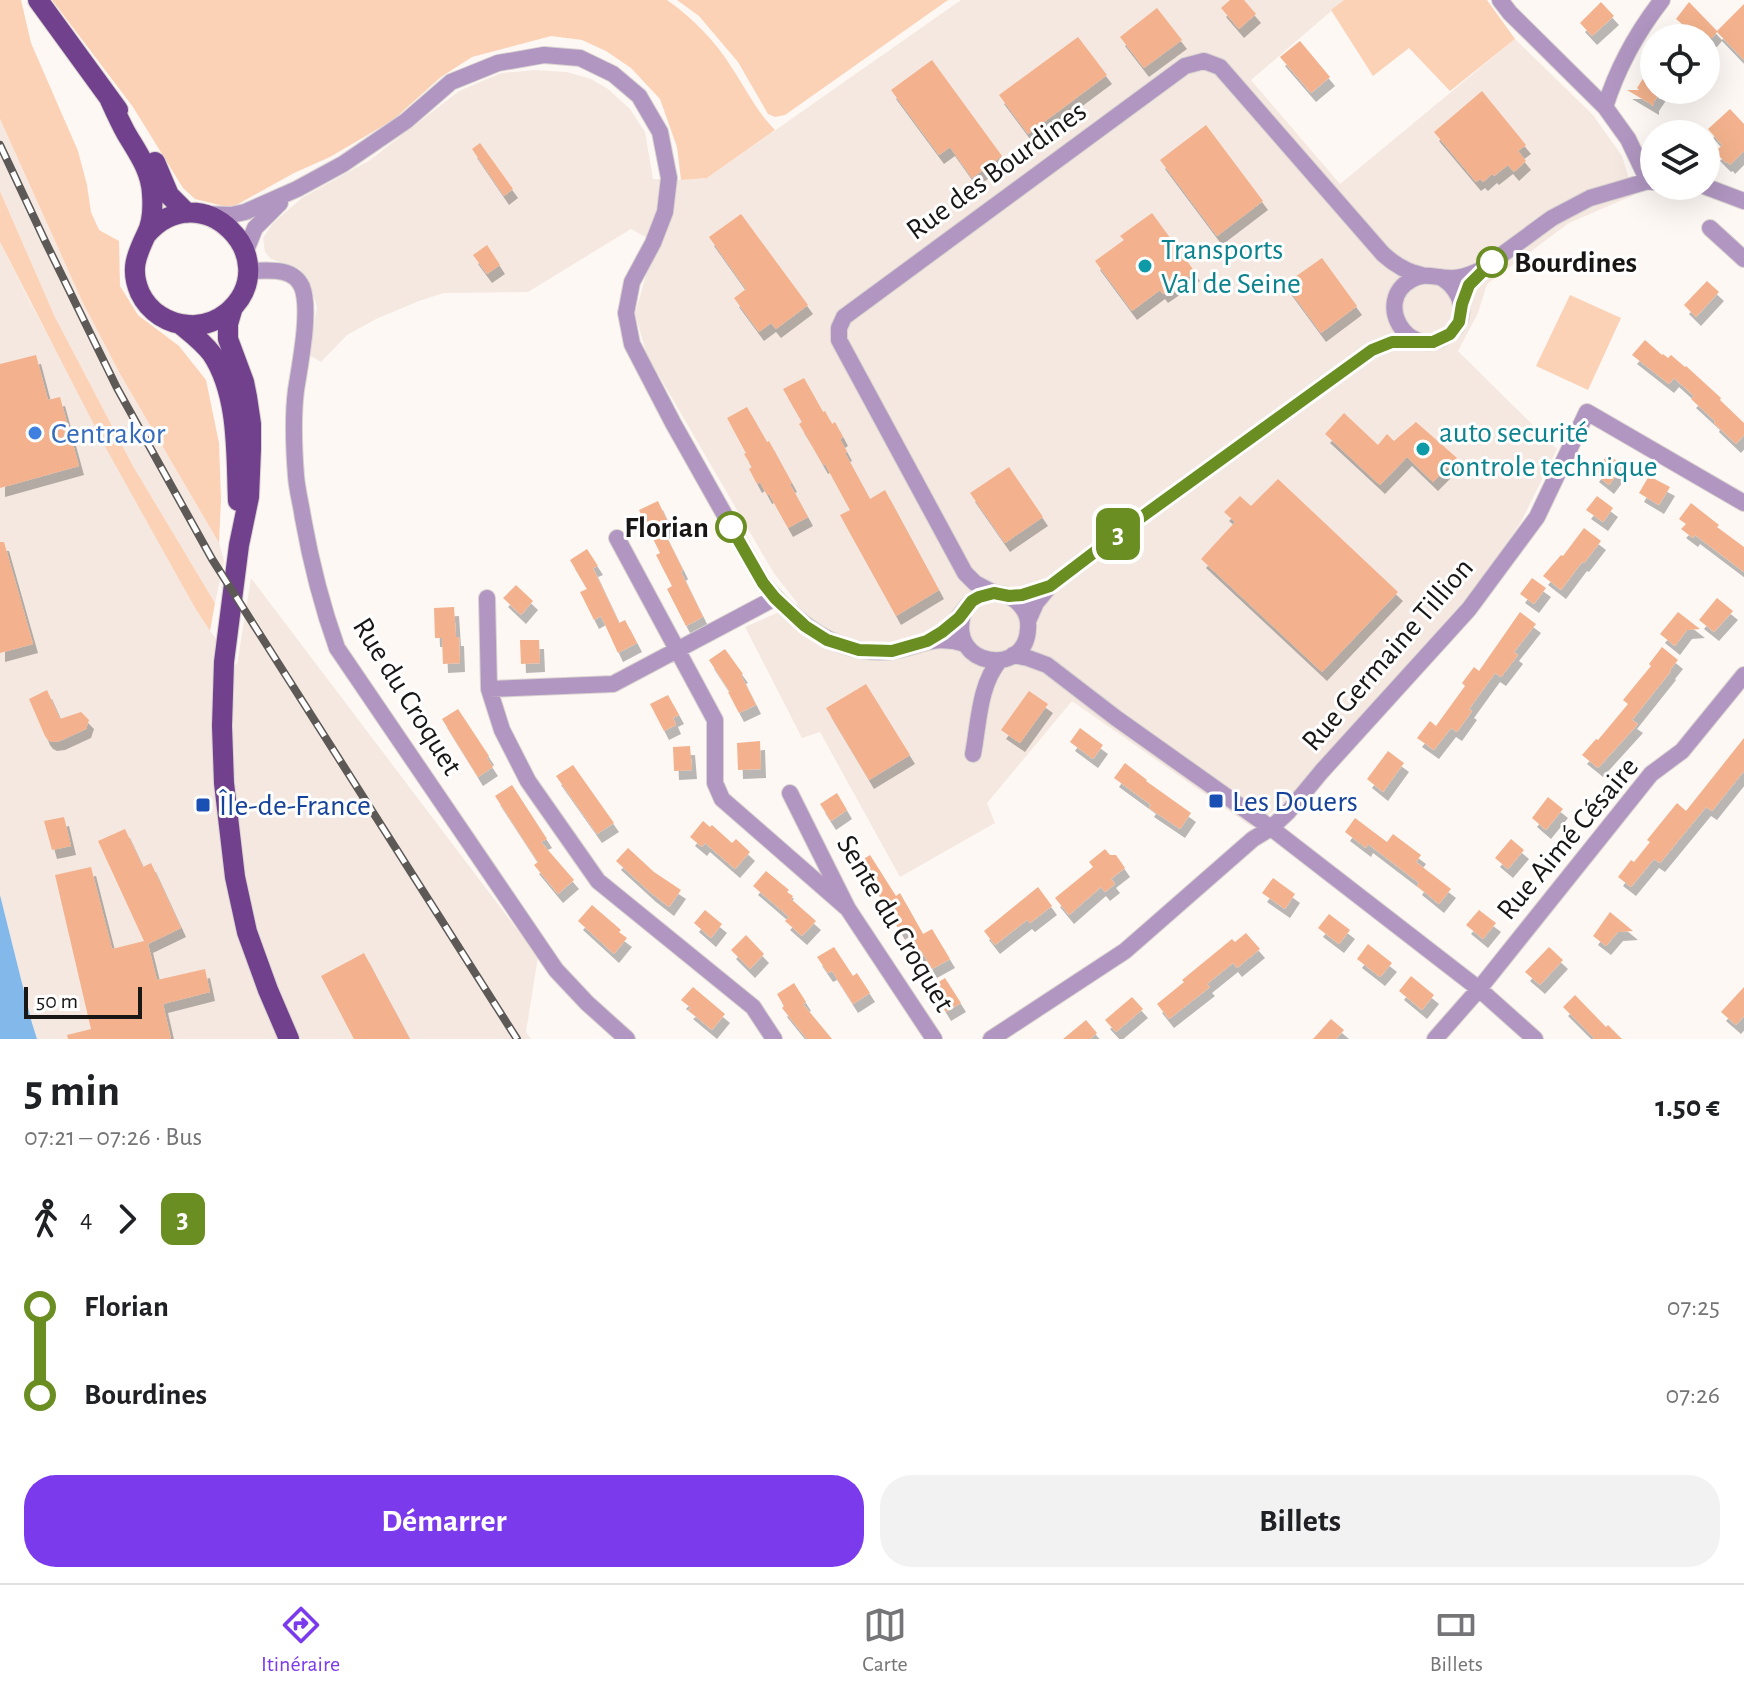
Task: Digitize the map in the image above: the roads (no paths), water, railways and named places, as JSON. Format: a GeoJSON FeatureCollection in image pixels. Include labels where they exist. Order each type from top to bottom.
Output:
{"type":"FeatureCollection","features":[{"type":"Feature","properties":{"kind":"main road"},"geometry":{"type":"LineString","coordinates":[[38,0],[147,149],[169,195],[195,213]]}},
{"type":"Feature","properties":{"kind":"main road"},"geometry":{"type":"LineString","coordinates":[[110,100],[150,180],[152,213],[146,235]]}},
{"type":"Feature","properties":{"kind":"main road"},"geometry":{"type":"LineString","coordinates":[[233,307],[219,318],[193,325],[167,320],[153,311],[143,299],[137,284],[135,261],[140,245],[154,226],[166,218],[195,213],[212,216],[240,240],[246,262],[243,290],[228,324],[228,339],[244,382],[251,424],[249,497],[227,629],[222,694],[224,783],[235,877],[247,932],[289,1039]]}},
{"type":"Feature","properties":{"kind":"main road"},"geometry":{"type":"LineString","coordinates":[[180,324],[210,352],[227,388],[232,415],[239,545]]}},
{"type":"Feature","properties":{"kind":"street"},"geometry":{"type":"LineString","coordinates":[[1500,0],[1605,107],[1640,161]]}},
{"type":"Feature","properties":{"kind":"street"},"geometry":{"type":"LineString","coordinates":[[1605,107],[1628,53],[1662,0]]}},
{"type":"Feature","properties":{"kind":"street"},"geometry":{"type":"LineString","coordinates":[[195,213],[231,215],[245,212],[297,189],[343,164],[395,129],[451,82],[498,63],[544,55],[580,58],[613,74],[639,96],[660,132],[669,178],[665,212],[632,282],[626,313],[632,344],[763,583],[805,626],[827,640],[859,650],[892,651],[942,639],[991,661],[1028,658],[1047,665]]}},
{"type":"Feature","properties":{"kind":"street","name":"Rue des Bourdines"},"geometry":{"type":"LineString","coordinates":[[1002,594],[975,583],[965,573],[839,340],[839,328],[844,317],[1185,66],[1204,61],[1220,67],[1383,254],[1404,270],[1422,275]]}},
{"type":"Feature","properties":{"kind":"street"},"geometry":{"type":"LineString","coordinates":[[973,754],[983,693],[991,672],[1024,644],[1036,603],[1050,586],[1372,350],[1392,342],[1437,341],[1450,334],[1459,322],[1469,285],[1483,269],[1552,218],[1590,198],[1640,185]]}},
{"type":"Feature","properties":{"kind":"street"},"geometry":{"type":"LineString","coordinates":[[246,262],[252,235],[261,221],[297,189]]}},
{"type":"Feature","properties":{"kind":"street"},"geometry":{"type":"LineString","coordinates":[[1720,192],[1744,201]]}},
{"type":"Feature","properties":{"kind":"street"},"geometry":{"type":"LineString","coordinates":[[1710,228],[1744,259]]}},
{"type":"Feature","properties":{"kind":"street","name":"Rue des Bourdines"},"geometry":{"type":"LineString","coordinates":[[1383,254],[1392,278],[1395,305]]}},
{"type":"Feature","properties":{"kind":"street","name":"Rue du Croquet"},"geometry":{"type":"LineString","coordinates":[[246,262],[285,271],[295,277],[306,301],[296,394],[296,476],[322,607],[337,648],[556,970],[627,1039]]}},
{"type":"Feature","properties":{"kind":"street"},"geometry":{"type":"LineString","coordinates":[[1372,350],[1385,333],[1405,284],[1422,275],[1463,277],[1483,269]]}},
{"type":"Feature","properties":{"kind":"street"},"geometry":{"type":"LineString","coordinates":[[1440,277],[1455,288],[1462,304]]}},
{"type":"Feature","properties":{"kind":"street"},"geometry":{"type":"LineString","coordinates":[[1395,305],[1397,321],[1403,331],[1422,342]]}},
{"type":"Feature","properties":{"kind":"street","name":"Rue Germaine Tillion"},"geometry":{"type":"LineString","coordinates":[[991,1039],[1125,951],[1288,812],[1469,609],[1537,517],[1587,412],[1744,503]]}},
{"type":"Feature","properties":{"kind":"street"},"geometry":{"type":"LineString","coordinates":[[617,538],[715,720],[715,783],[722,799],[848,909]]}},
{"type":"Feature","properties":{"kind":"street","name":"Rue des Bourdines"},"geometry":{"type":"LineString","coordinates":[[964,611],[967,593],[965,573]]}},
{"type":"Feature","properties":{"kind":"street"},"geometry":{"type":"LineString","coordinates":[[927,641],[942,632],[979,597],[1029,594],[1050,586]]}},
{"type":"Feature","properties":{"kind":"street"},"geometry":{"type":"LineString","coordinates":[[1002,594],[1021,606],[1034,647],[1047,665],[1271,828],[1479,989],[1535,1039]]}},
{"type":"Feature","properties":{"kind":"street"},"geometry":{"type":"LineString","coordinates":[[487,598],[489,689],[502,730],[528,781],[598,881],[753,1007],[774,1039]]}},
{"type":"Feature","properties":{"kind":"street"},"geometry":{"type":"LineString","coordinates":[[489,689],[613,684],[775,598]]}},
{"type":"Feature","properties":{"kind":"street"},"geometry":{"type":"LineString","coordinates":[[964,611],[960,629],[981,669],[983,693]]}},
{"type":"Feature","properties":{"kind":"street","name":"Rue Aimé Césaire"},"geometry":{"type":"LineString","coordinates":[[1435,1039],[1479,989],[1651,774],[1682,751],[1744,675]]}},
{"type":"Feature","properties":{"kind":"street","name":"Sente du Croquet"},"geometry":{"type":"LineString","coordinates":[[790,793],[848,909],[934,1039]]}},
{"type":"Feature","properties":{"kind":"water"},"geometry":{"type":"Polygon","coordinates":[[[0,895],[32,1023],[37,1039],[0,1039],[0,895]]]}},
{"type":"Feature","properties":{"kind":"railway"},"geometry":{"type":"LineString","coordinates":[[0,145],[117,388],[212,559],[517,1039]]}},
{"type":"Feature","properties":{"kind":"place","name":"Bourdines"},"geometry":{"type":"Point","coordinates":[1492,262]}},
{"type":"Feature","properties":{"kind":"place","name":"Transports Val de Seine"},"geometry":{"type":"Point","coordinates":[1145,266]}},
{"type":"Feature","properties":{"kind":"place","name":"Centrakor"},"geometry":{"type":"Point","coordinates":[35,433]}},
{"type":"Feature","properties":{"kind":"place","name":"auto securité controle technique"},"geometry":{"type":"Point","coordinates":[1423,449]}},
{"type":"Feature","properties":{"kind":"place","name":"Florian"},"geometry":{"type":"Point","coordinates":[731,527]}},
{"type":"Feature","properties":{"kind":"place","name":"Les Douers"},"geometry":{"type":"Point","coordinates":[1216,801]}},
{"type":"Feature","properties":{"kind":"place","name":"Île-de-France"},"geometry":{"type":"Point","coordinates":[203,805]}}]}
